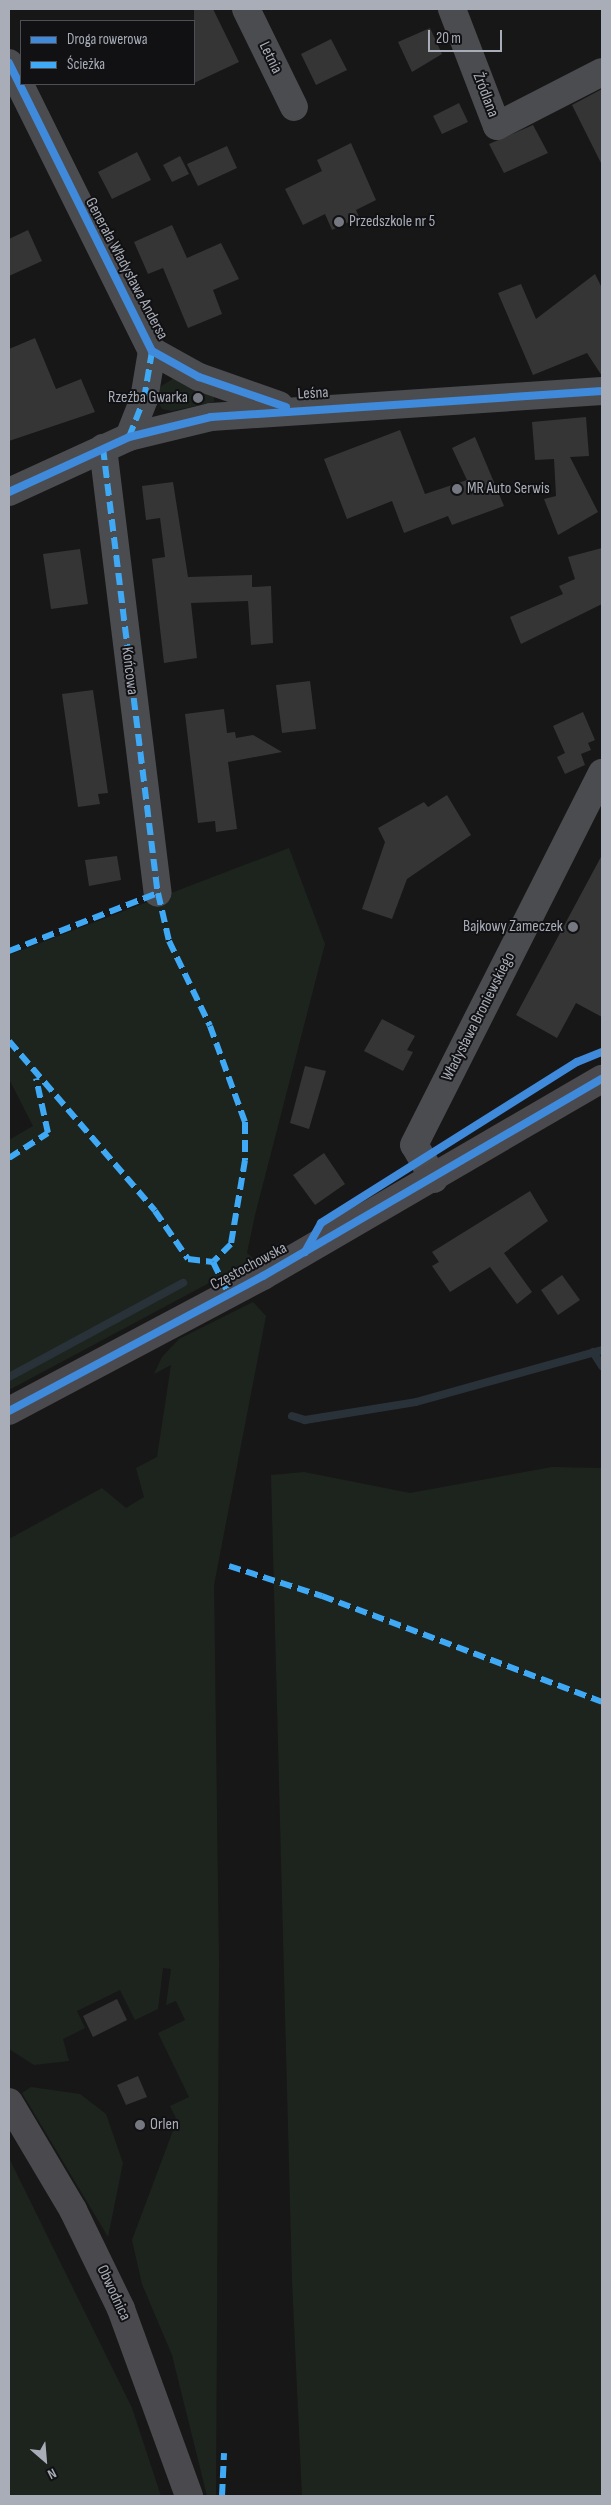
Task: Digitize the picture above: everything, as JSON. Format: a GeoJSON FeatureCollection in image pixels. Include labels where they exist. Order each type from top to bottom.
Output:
{"type":"FeatureCollection","features":[{"type":"Feature","properties":{"kind":"street","name":"Letnia"},"geometry":{"type":"LineString","coordinates":[[246,9],[294,107]]}},
{"type":"Feature","properties":{"kind":"street","name":"Źródlana"},"geometry":{"type":"LineString","coordinates":[[452,9],[497,126],[602,72]]}},
{"type":"Feature","properties":{"kind":"street","name":"Generała Władysława Andersa"},"geometry":{"type":"LineString","coordinates":[[9,63],[152,351],[144,399],[129,437]]}},
{"type":"Feature","properties":{"kind":"street","name":"Generała Władysława Andersa"},"geometry":{"type":"LineString","coordinates":[[152,351],[232,390],[293,409]]}},
{"type":"Feature","properties":{"kind":"street","name":"Leśna"},"geometry":{"type":"LineString","coordinates":[[9,492],[129,437],[211,417],[293,409],[602,391]]}},
{"type":"Feature","properties":{"kind":"street","name":"Końcowa"},"geometry":{"type":"LineString","coordinates":[[103,448],[158,893]]}},
{"type":"Feature","properties":{"kind":"street","name":"Władysława Broniewskiego"},"geometry":{"type":"LineString","coordinates":[[434,1179],[414,1145],[602,773]]}},
{"type":"Feature","properties":{"kind":"street","name":"Częstochowska"},"geometry":{"type":"LineString","coordinates":[[9,1411],[263,1276],[434,1179],[602,1080]]}},
{"type":"Feature","properties":{"kind":"street","name":"Obwodnica"},"geometry":{"type":"LineString","coordinates":[[9,2102],[73,2210],[121,2309],[189,2496]]}},
{"type":"Feature","properties":{"kind":"shaded area"},"geometry":{"type":"Polygon","coordinates":[[[174,378],[214,396],[214,402],[172,411],[162,409],[157,400],[160,387],[174,378]]]}},
{"type":"Feature","properties":{"kind":"shaded area"},"geometry":{"type":"Polygon","coordinates":[[[289,848],[325,944],[255,1215],[247,1253],[254,1259],[9,1390],[9,1140],[33,1126],[9,1079],[9,955],[289,848]]]}},
{"type":"Feature","properties":{"kind":"shaded area"},"geometry":{"type":"Polygon","coordinates":[[[253,1302],[266,1316],[214,1585],[219,1963],[216,2496],[207,2496],[172,2355],[142,2284],[132,2240],[177,2120],[170,2106],[189,2097],[158,2033],[185,2020],[176,2001],[166,2005],[171,1969],[163,1968],[158,2009],[135,2020],[120,1990],[77,2011],[85,2028],[63,2039],[69,2061],[34,2065],[9,2049],[9,1539],[102,1488],[126,1508],[144,1497],[136,1468],[157,1457],[171,1365],[154,1374],[162,1357],[179,1339],[253,1302]]]}},
{"type":"Feature","properties":{"kind":"shaded area"},"geometry":{"type":"Polygon","coordinates":[[[552,1467],[602,1468],[602,2496],[302,2496],[292,2281],[271,1475],[304,1472],[410,1493],[552,1467]]]}},
{"type":"Feature","properties":{"kind":"shaded area"},"geometry":{"type":"Polygon","coordinates":[[[31,2087],[80,2094],[106,2114],[123,2163],[108,2237],[22,2093],[31,2087]]]}},
{"type":"Feature","properties":{"kind":"shaded area"},"geometry":{"type":"Polygon","coordinates":[[[9,2158],[132,2408],[161,2496],[9,2496],[9,2158]]]}},
{"type":"Feature","properties":{"kind":"building"},"geometry":{"type":"Polygon","coordinates":[[[194,9],[213,9],[239,62],[195,83],[195,20],[194,9]]]}},
{"type":"Feature","properties":{"kind":"building"},"geometry":{"type":"Polygon","coordinates":[[[430,28],[442,54],[412,72],[398,42],[430,28]]]}},
{"type":"Feature","properties":{"kind":"building"},"geometry":{"type":"Polygon","coordinates":[[[331,39],[347,70],[316,85],[301,54],[331,39]]]}},
{"type":"Feature","properties":{"kind":"building"},"geometry":{"type":"Polygon","coordinates":[[[602,89],[602,165],[572,105],[602,89]]]}},
{"type":"Feature","properties":{"kind":"building"},"geometry":{"type":"Polygon","coordinates":[[[459,103],[468,122],[442,134],[433,116],[459,103]]]}},
{"type":"Feature","properties":{"kind":"building"},"geometry":{"type":"Polygon","coordinates":[[[533,125],[548,153],[504,173],[489,144],[533,125]]]}},
{"type":"Feature","properties":{"kind":"building"},"geometry":{"type":"Polygon","coordinates":[[[351,143],[376,200],[356,210],[359,217],[332,230],[325,214],[303,225],[285,189],[322,171],[317,160],[351,143]]]}},
{"type":"Feature","properties":{"kind":"building"},"geometry":{"type":"Polygon","coordinates":[[[227,146],[237,168],[198,186],[187,164],[227,146]]]}},
{"type":"Feature","properties":{"kind":"building"},"geometry":{"type":"Polygon","coordinates":[[[137,152],[151,180],[112,199],[98,172],[137,152]]]}},
{"type":"Feature","properties":{"kind":"building"},"geometry":{"type":"Polygon","coordinates":[[[180,156],[189,174],[172,182],[163,165],[180,156]]]}},
{"type":"Feature","properties":{"kind":"building"},"geometry":{"type":"Polygon","coordinates":[[[172,225],[187,258],[221,243],[239,279],[213,290],[222,314],[188,328],[163,268],[148,274],[134,242],[172,225]]]}},
{"type":"Feature","properties":{"kind":"building"},"geometry":{"type":"Polygon","coordinates":[[[28,230],[42,261],[9,276],[9,239],[28,230]]]}},
{"type":"Feature","properties":{"kind":"building"},"geometry":{"type":"Polygon","coordinates":[[[595,274],[602,288],[602,376],[587,353],[533,375],[498,293],[521,284],[536,319],[595,274]]]}},
{"type":"Feature","properties":{"kind":"building"},"geometry":{"type":"Polygon","coordinates":[[[35,338],[56,389],[81,379],[95,412],[9,441],[9,349],[35,338]]]}},
{"type":"Feature","properties":{"kind":"building"},"geometry":{"type":"Polygon","coordinates":[[[586,417],[589,456],[570,457],[598,512],[558,535],[544,499],[556,496],[554,459],[535,460],[532,422],[586,417]]]}},
{"type":"Feature","properties":{"kind":"building"},"geometry":{"type":"Polygon","coordinates":[[[400,430],[425,494],[467,480],[452,448],[475,437],[504,506],[452,525],[448,516],[404,533],[392,501],[347,519],[324,459],[400,430]]]}},
{"type":"Feature","properties":{"kind":"building"},"geometry":{"type":"Polygon","coordinates":[[[173,482],[188,577],[252,575],[252,587],[271,586],[273,643],[251,645],[248,601],[191,603],[197,658],[164,663],[152,559],[165,557],[160,518],[146,520],[142,486],[173,482]]]}},
{"type":"Feature","properties":{"kind":"building"},"geometry":{"type":"Polygon","coordinates":[[[602,548],[602,604],[521,644],[510,617],[563,594],[559,586],[575,579],[568,557],[602,548]]]}},
{"type":"Feature","properties":{"kind":"building"},"geometry":{"type":"Polygon","coordinates":[[[80,549],[88,604],[51,609],[43,554],[80,549]]]}},
{"type":"Feature","properties":{"kind":"building"},"geometry":{"type":"Polygon","coordinates":[[[310,681],[316,729],[282,733],[276,685],[310,681]]]}},
{"type":"Feature","properties":{"kind":"building"},"geometry":{"type":"Polygon","coordinates":[[[93,690],[108,793],[98,794],[100,804],[78,807],[62,694],[93,690]]]}},
{"type":"Feature","properties":{"kind":"building"},"geometry":{"type":"Polygon","coordinates":[[[224,709],[227,733],[235,732],[236,738],[253,735],[282,752],[228,762],[237,829],[216,832],[215,821],[198,823],[185,714],[224,709]]]}},
{"type":"Feature","properties":{"kind":"building"},"geometry":{"type":"Polygon","coordinates":[[[583,712],[595,740],[588,743],[591,750],[581,754],[585,765],[565,774],[557,757],[565,753],[553,726],[583,712]]]}},
{"type":"Feature","properties":{"kind":"building"},"geometry":{"type":"Polygon","coordinates":[[[447,795],[471,835],[407,879],[392,919],[362,909],[385,842],[378,828],[424,802],[428,807],[447,795]]]}},
{"type":"Feature","properties":{"kind":"building"},"geometry":{"type":"Polygon","coordinates":[[[602,855],[602,1017],[576,1003],[557,1038],[516,1015],[602,855]]]}},
{"type":"Feature","properties":{"kind":"building"},"geometry":{"type":"Polygon","coordinates":[[[117,856],[121,880],[89,886],[85,860],[117,856]]]}},
{"type":"Feature","properties":{"kind":"building"},"geometry":{"type":"Polygon","coordinates":[[[382,1019],[415,1036],[407,1050],[413,1052],[403,1071],[364,1051],[382,1019]]]}},
{"type":"Feature","properties":{"kind":"building"},"geometry":{"type":"Polygon","coordinates":[[[305,1066],[326,1071],[309,1129],[290,1123],[305,1066]]]}},
{"type":"Feature","properties":{"kind":"building"},"geometry":{"type":"Polygon","coordinates":[[[324,1153],[345,1184],[315,1205],[293,1175],[324,1153]]]}},
{"type":"Feature","properties":{"kind":"building"},"geometry":{"type":"Polygon","coordinates":[[[530,1191],[548,1221],[504,1253],[532,1292],[517,1304],[490,1267],[450,1292],[432,1266],[439,1262],[432,1252],[530,1191]]]}},
{"type":"Feature","properties":{"kind":"building"},"geometry":{"type":"Polygon","coordinates":[[[562,1275],[580,1300],[558,1315],[541,1290],[562,1275]]]}},
{"type":"Feature","properties":{"kind":"building"},"geometry":{"type":"Polygon","coordinates":[[[117,1999],[127,2020],[93,2037],[83,2016],[117,1999]]]}},
{"type":"Feature","properties":{"kind":"building"},"geometry":{"type":"Polygon","coordinates":[[[138,2076],[147,2097],[126,2105],[117,2085],[138,2076]]]}},
{"type":"Feature","properties":{"kind":"waterway"},"geometry":{"type":"LineString","coordinates":[[9,1377],[183,1283]]}},
{"type":"Feature","properties":{"kind":"waterway"},"geometry":{"type":"LineString","coordinates":[[292,1416],[305,1420],[416,1402],[602,1350]]}},
{"type":"Feature","properties":{"kind":"waterway"},"geometry":{"type":"LineString","coordinates":[[593,1352],[602,1366]]}},
{"type":"Feature","properties":{"kind":"marked path"},"geometry":{"type":"LineString","coordinates":[[129,437],[144,399],[152,351]]}},
{"type":"Feature","properties":{"kind":"marked path"},"geometry":{"type":"LineString","coordinates":[[103,448],[158,893],[169,941],[210,1026],[245,1122],[245,1160],[231,1244],[213,1262]]}},
{"type":"Feature","properties":{"kind":"marked path"},"geometry":{"type":"LineString","coordinates":[[9,951],[158,893]]}},
{"type":"Feature","properties":{"kind":"marked path"},"geometry":{"type":"LineString","coordinates":[[9,1041],[155,1211],[188,1259],[213,1262],[228,1293]]}},
{"type":"Feature","properties":{"kind":"marked path"},"geometry":{"type":"LineString","coordinates":[[9,1158],[48,1133],[36,1078]]}},
{"type":"Feature","properties":{"kind":"marked path"},"geometry":{"type":"LineString","coordinates":[[229,1566],[322,1596],[602,1702]]}},
{"type":"Feature","properties":{"kind":"marked path"},"geometry":{"type":"LineString","coordinates":[[222,2496],[224,2453]]}},
{"type":"Feature","properties":{"kind":"cycle path"},"geometry":{"type":"LineString","coordinates":[[9,63],[152,351],[199,377],[286,407]]}},
{"type":"Feature","properties":{"kind":"cycle path"},"geometry":{"type":"LineString","coordinates":[[9,492],[129,437],[211,417],[602,391]]}},
{"type":"Feature","properties":{"kind":"cycle path"},"geometry":{"type":"LineString","coordinates":[[305,1252],[321,1223],[577,1062],[602,1052]]}},
{"type":"Feature","properties":{"kind":"cycle path"},"geometry":{"type":"LineString","coordinates":[[9,1411],[263,1276],[602,1079]]}},
{"type":"Feature","properties":{"kind":"place","name":"Przedszkole nr 5"},"geometry":{"type":"Point","coordinates":[339,222]}},
{"type":"Feature","properties":{"kind":"place","name":"Rzeźba Gwarka"},"geometry":{"type":"Point","coordinates":[198,398]}},
{"type":"Feature","properties":{"kind":"place","name":"MR Auto Serwis"},"geometry":{"type":"Point","coordinates":[457,489]}},
{"type":"Feature","properties":{"kind":"place","name":"Bajkowy Zameczek"},"geometry":{"type":"Point","coordinates":[573,927]}},
{"type":"Feature","properties":{"kind":"place","name":"Orlen"},"geometry":{"type":"Point","coordinates":[140,2125]}}]}
